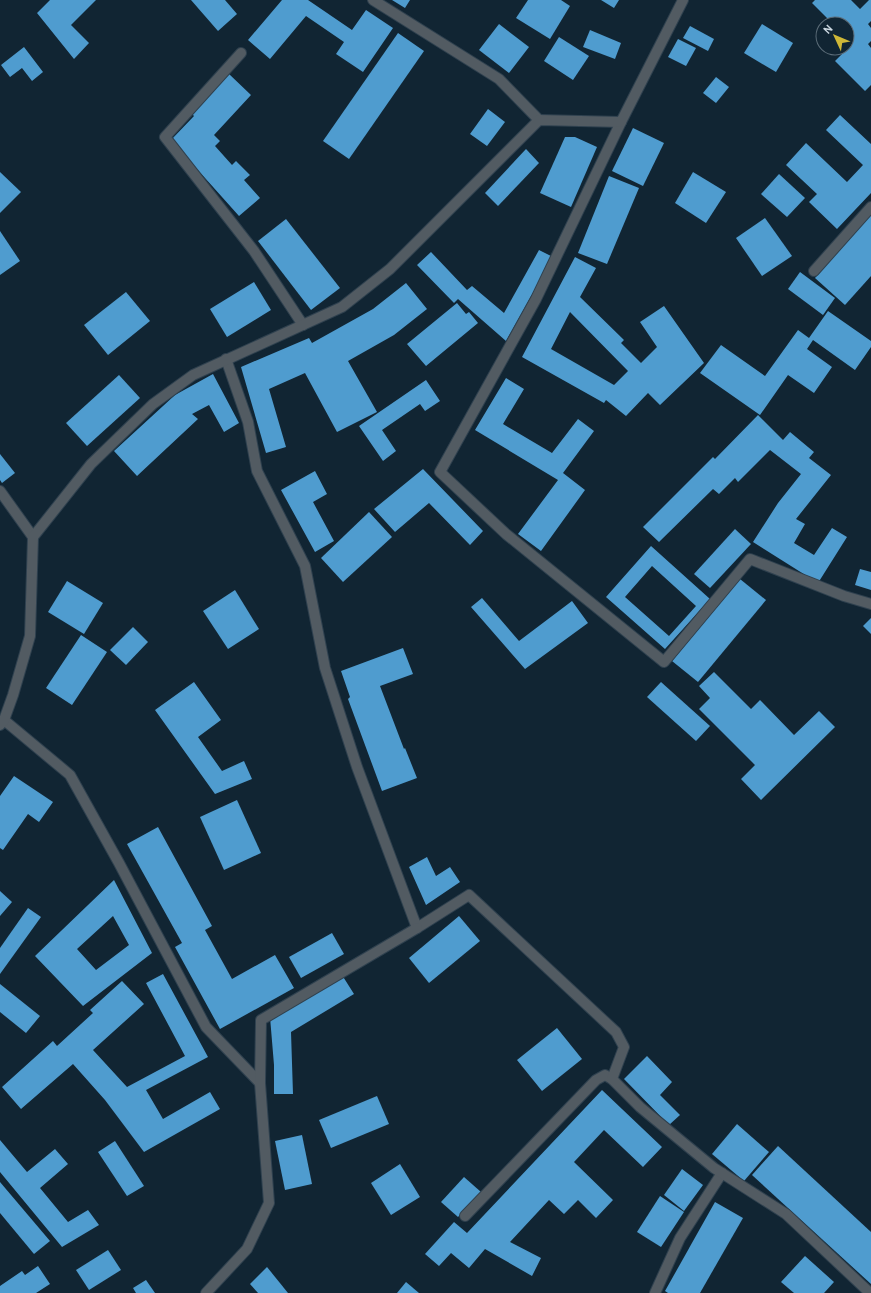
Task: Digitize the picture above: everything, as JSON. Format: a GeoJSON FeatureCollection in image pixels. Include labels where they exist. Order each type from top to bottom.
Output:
{"type":"FeatureCollection","features":[{"type":"Feature","properties":{"kind":"street"},"geometry":{"type":"LineString","coordinates":[[373,0],[499,79],[539,120],[622,122]]}},
{"type":"Feature","properties":{"kind":"street"},"geometry":{"type":"LineString","coordinates":[[683,0],[536,299],[440,472],[506,534],[664,662],[750,560],[844,596],[871,604]]}},
{"type":"Feature","properties":{"kind":"street"},"geometry":{"type":"LineString","coordinates":[[241,53],[165,137],[254,251],[303,325]]}},
{"type":"Feature","properties":{"kind":"street"},"geometry":{"type":"LineString","coordinates":[[260,1084],[206,1027],[123,870],[70,775],[2,722],[13,695],[30,636],[33,536],[91,464],[153,404],[193,375],[342,307],[390,270],[539,120]]}},
{"type":"Feature","properties":{"kind":"street"},"geometry":{"type":"LineString","coordinates":[[814,271],[871,207]]}},
{"type":"Feature","properties":{"kind":"street"},"geometry":{"type":"LineString","coordinates":[[226,359],[248,422],[257,471],[305,566],[325,668],[357,767],[417,928]]}},
{"type":"Feature","properties":{"kind":"street"},"geometry":{"type":"LineString","coordinates":[[0,491],[33,536]]}},
{"type":"Feature","properties":{"kind":"street"},"geometry":{"type":"LineString","coordinates":[[206,1293],[247,1249],[269,1203],[260,1084],[261,1020],[417,928],[469,895],[616,1032],[624,1047],[612,1079]]}},
{"type":"Feature","properties":{"kind":"street"},"geometry":{"type":"LineString","coordinates":[[465,1216],[596,1080],[605,1075],[612,1079],[640,1107],[722,1173],[786,1214],[870,1293]]}},
{"type":"Feature","properties":{"kind":"street"},"geometry":{"type":"LineString","coordinates":[[655,1293],[680,1238],[722,1173]]}},
{"type":"Feature","properties":{"kind":"building"},"geometry":{"type":"Polygon","coordinates":[[[50,0],[96,0],[71,25],[89,43],[74,59],[37,13],[50,0]]]}},
{"type":"Feature","properties":{"kind":"building"},"geometry":{"type":"Polygon","coordinates":[[[191,0],[225,0],[237,14],[218,31],[191,0]]]}},
{"type":"Feature","properties":{"kind":"building"},"geometry":{"type":"Polygon","coordinates":[[[282,0],[308,0],[352,30],[366,10],[393,28],[363,72],[336,54],[344,42],[306,16],[270,59],[248,40],[282,0]]]}},
{"type":"Feature","properties":{"kind":"building"},"geometry":{"type":"Polygon","coordinates":[[[392,0],[410,0],[405,8],[392,0]]]}},
{"type":"Feature","properties":{"kind":"building"},"geometry":{"type":"Polygon","coordinates":[[[528,0],[561,0],[570,6],[550,39],[516,18],[528,0]]]}},
{"type":"Feature","properties":{"kind":"building"},"geometry":{"type":"Polygon","coordinates":[[[601,0],[619,0],[614,8],[601,0]]]}},
{"type":"Feature","properties":{"kind":"building"},"geometry":{"type":"Polygon","coordinates":[[[815,0],[851,0],[860,9],[869,0],[871,0],[871,21],[868,24],[871,28],[871,41],[868,44],[871,48],[871,85],[865,91],[835,61],[840,56],[855,56],[855,16],[825,16],[812,3],[815,0]]]}},
{"type":"Feature","properties":{"kind":"building"},"geometry":{"type":"Polygon","coordinates":[[[499,24],[529,47],[509,73],[479,50],[499,24]]]}},
{"type":"Feature","properties":{"kind":"building"},"geometry":{"type":"Polygon","coordinates":[[[762,24],[793,43],[776,72],[744,53],[762,24]]]}},
{"type":"Feature","properties":{"kind":"building"},"geometry":{"type":"Polygon","coordinates":[[[690,26],[714,39],[708,51],[683,38],[690,26]]]}},
{"type":"Feature","properties":{"kind":"building"},"geometry":{"type":"Polygon","coordinates":[[[590,30],[621,43],[615,59],[583,47],[590,30]]]}},
{"type":"Feature","properties":{"kind":"building"},"geometry":{"type":"Polygon","coordinates":[[[398,33],[424,51],[349,159],[323,141],[398,33]]]}},
{"type":"Feature","properties":{"kind":"building"},"geometry":{"type":"Polygon","coordinates":[[[559,37],[589,56],[573,80],[544,61],[559,37]]]}},
{"type":"Feature","properties":{"kind":"building"},"geometry":{"type":"Polygon","coordinates":[[[678,39],[696,48],[686,66],[668,57],[678,39]]]}},
{"type":"Feature","properties":{"kind":"building"},"geometry":{"type":"Polygon","coordinates":[[[24,47],[43,72],[32,81],[22,68],[10,77],[1,65],[24,47]]]}},
{"type":"Feature","properties":{"kind":"building"},"geometry":{"type":"Polygon","coordinates":[[[229,74],[251,95],[214,135],[220,141],[215,146],[232,165],[236,161],[250,175],[244,180],[260,198],[239,216],[171,140],[194,116],[192,114],[229,74]]]}},
{"type":"Feature","properties":{"kind":"building"},"geometry":{"type":"Polygon","coordinates":[[[716,77],[729,87],[716,103],[703,93],[716,77]]]}},
{"type":"Feature","properties":{"kind":"building"},"geometry":{"type":"Polygon","coordinates":[[[488,109],[505,122],[487,146],[470,134],[488,109]]]}},
{"type":"Feature","properties":{"kind":"building"},"geometry":{"type":"Polygon","coordinates":[[[840,115],[871,144],[871,193],[837,229],[809,202],[817,194],[786,165],[806,143],[847,182],[863,165],[826,130],[840,115]]]}},
{"type":"Feature","properties":{"kind":"building"},"geometry":{"type":"Polygon","coordinates":[[[633,128],[664,143],[643,186],[612,171],[633,128]]]}},
{"type":"Feature","properties":{"kind":"building"},"geometry":{"type":"Polygon","coordinates":[[[565,137],[575,137],[597,147],[571,207],[540,193],[565,137]]]}},
{"type":"Feature","properties":{"kind":"building"},"geometry":{"type":"Polygon","coordinates":[[[526,149],[539,163],[498,206],[485,193],[526,149]]]}},
{"type":"Feature","properties":{"kind":"building"},"geometry":{"type":"Polygon","coordinates":[[[0,172],[21,192],[0,213],[0,172]]]}},
{"type":"Feature","properties":{"kind":"building"},"geometry":{"type":"Polygon","coordinates":[[[693,172],[726,192],[706,223],[675,203],[693,172]]]}},
{"type":"Feature","properties":{"kind":"building"},"geometry":{"type":"Polygon","coordinates":[[[779,174],[805,198],[787,217],[761,194],[779,174]]]}},
{"type":"Feature","properties":{"kind":"building"},"geometry":{"type":"Polygon","coordinates":[[[609,176],[639,188],[607,264],[578,253],[609,176]]]}},
{"type":"Feature","properties":{"kind":"building"},"geometry":{"type":"Polygon","coordinates":[[[871,214],[871,276],[845,305],[815,278],[871,214]]]}},
{"type":"Feature","properties":{"kind":"building"},"geometry":{"type":"Polygon","coordinates":[[[765,218],[792,256],[762,276],[736,238],[765,218]]]}},
{"type":"Feature","properties":{"kind":"building"},"geometry":{"type":"Polygon","coordinates":[[[286,219],[340,288],[311,310],[258,241],[286,219]]]}},
{"type":"Feature","properties":{"kind":"building"},"geometry":{"type":"Polygon","coordinates":[[[0,231],[20,261],[0,275],[0,231]]]}},
{"type":"Feature","properties":{"kind":"building"},"geometry":{"type":"Polygon","coordinates":[[[539,250],[553,257],[506,341],[458,299],[454,303],[417,265],[431,252],[467,290],[472,286],[504,313],[539,250]]]}},
{"type":"Feature","properties":{"kind":"building"},"geometry":{"type":"Polygon","coordinates":[[[575,257],[596,268],[580,297],[624,340],[621,343],[641,363],[657,347],[640,322],[664,306],[704,363],[660,405],[648,393],[626,416],[606,400],[604,403],[522,357],[575,257]],[[570,312],[551,349],[614,385],[628,371],[570,312]]]}},
{"type":"Feature","properties":{"kind":"building"},"geometry":{"type":"Polygon","coordinates":[[[800,272],[835,298],[823,315],[788,289],[800,272]]]}},
{"type":"Feature","properties":{"kind":"building"},"geometry":{"type":"Polygon","coordinates":[[[254,282],[271,310],[227,337],[210,309],[254,282]]]}},
{"type":"Feature","properties":{"kind":"building"},"geometry":{"type":"Polygon","coordinates":[[[406,283],[427,309],[394,335],[348,361],[377,412],[337,432],[305,373],[269,389],[286,447],[266,453],[241,367],[309,338],[312,343],[373,309],[406,283]]]}},
{"type":"Feature","properties":{"kind":"building"},"geometry":{"type":"Polygon","coordinates":[[[126,292],[150,321],[108,355],[84,325],[126,292]]]}},
{"type":"Feature","properties":{"kind":"building"},"geometry":{"type":"Polygon","coordinates":[[[457,303],[466,314],[469,312],[478,323],[426,366],[407,344],[457,303]]]}},
{"type":"Feature","properties":{"kind":"building"},"geometry":{"type":"Polygon","coordinates":[[[828,311],[871,341],[871,347],[855,370],[813,340],[807,349],[832,367],[814,393],[788,375],[760,415],[700,373],[721,345],[765,376],[798,330],[809,338],[828,311]]]}},
{"type":"Feature","properties":{"kind":"building"},"geometry":{"type":"Polygon","coordinates":[[[213,374],[239,423],[224,432],[209,405],[192,414],[198,419],[137,476],[114,451],[175,395],[213,374]]]}},
{"type":"Feature","properties":{"kind":"building"},"geometry":{"type":"Polygon","coordinates":[[[119,375],[140,398],[87,446],[66,423],[119,375]]]}},
{"type":"Feature","properties":{"kind":"building"},"geometry":{"type":"Polygon","coordinates":[[[506,378],[524,389],[503,424],[552,453],[578,419],[594,431],[563,473],[585,490],[541,551],[518,534],[558,480],[475,430],[506,378]]]}},
{"type":"Feature","properties":{"kind":"building"},"geometry":{"type":"Polygon","coordinates":[[[426,380],[440,401],[425,411],[420,404],[382,430],[396,451],[383,461],[359,426],[426,380]]]}},
{"type":"Feature","properties":{"kind":"building"},"geometry":{"type":"Polygon","coordinates":[[[758,415],[783,440],[790,432],[814,452],[809,458],[831,475],[796,519],[805,524],[794,543],[814,555],[832,528],[847,537],[818,583],[753,542],[778,503],[801,474],[770,450],[738,482],[735,478],[719,494],[713,489],[659,542],[643,527],[713,457],[715,459],[758,415]]]}},
{"type":"Feature","properties":{"kind":"building"},"geometry":{"type":"Polygon","coordinates":[[[0,454],[15,473],[2,483],[0,480],[0,454]]]}},
{"type":"Feature","properties":{"kind":"building"},"geometry":{"type":"Polygon","coordinates":[[[423,469],[483,531],[470,545],[429,503],[395,532],[374,509],[423,469]]]}},
{"type":"Feature","properties":{"kind":"building"},"geometry":{"type":"Polygon","coordinates":[[[315,471],[327,494],[313,502],[334,541],[315,552],[281,490],[315,471]]]}},
{"type":"Feature","properties":{"kind":"building"},"geometry":{"type":"Polygon","coordinates":[[[369,512],[392,537],[343,582],[321,558],[369,512]]]}},
{"type":"Feature","properties":{"kind":"building"},"geometry":{"type":"Polygon","coordinates":[[[735,529],[751,544],[710,588],[694,574],[735,529]]]}},
{"type":"Feature","properties":{"kind":"building"},"geometry":{"type":"Polygon","coordinates":[[[651,546],[710,599],[665,649],[606,597],[651,546]],[[652,566],[625,597],[669,636],[696,606],[652,566]]]}},
{"type":"Feature","properties":{"kind":"building"},"geometry":{"type":"Polygon","coordinates":[[[860,569],[871,572],[871,590],[855,585],[860,569]]]}},
{"type":"Feature","properties":{"kind":"building"},"geometry":{"type":"Polygon","coordinates":[[[740,579],[766,600],[698,682],[672,661],[740,579]]]}},
{"type":"Feature","properties":{"kind":"building"},"geometry":{"type":"Polygon","coordinates":[[[67,581],[103,603],[84,634],[48,612],[67,581]]]}},
{"type":"Feature","properties":{"kind":"building"},"geometry":{"type":"Polygon","coordinates":[[[235,590],[259,629],[228,649],[203,611],[235,590]]]}},
{"type":"Feature","properties":{"kind":"building"},"geometry":{"type":"Polygon","coordinates":[[[482,598],[519,641],[572,601],[588,623],[525,669],[471,607],[482,598]]]}},
{"type":"Feature","properties":{"kind":"building"},"geometry":{"type":"Polygon","coordinates":[[[871,618],[871,634],[863,626],[871,618]]]}},
{"type":"Feature","properties":{"kind":"building"},"geometry":{"type":"Polygon","coordinates":[[[133,627],[148,642],[126,665],[110,650],[133,627]]]}},
{"type":"Feature","properties":{"kind":"building"},"geometry":{"type":"Polygon","coordinates":[[[81,635],[107,652],[72,705],[46,688],[81,635]]]}},
{"type":"Feature","properties":{"kind":"building"},"geometry":{"type":"Polygon","coordinates":[[[403,648],[413,674],[380,686],[404,749],[405,748],[417,778],[382,791],[348,699],[350,697],[341,671],[403,648]]]}},
{"type":"Feature","properties":{"kind":"building"},"geometry":{"type":"Polygon","coordinates":[[[714,672],[751,709],[760,700],[794,735],[819,711],[835,727],[761,800],[741,779],[755,765],[699,709],[710,698],[699,686],[714,672]]]}},
{"type":"Feature","properties":{"kind":"building"},"geometry":{"type":"Polygon","coordinates":[[[194,682],[221,720],[198,737],[222,771],[244,761],[252,779],[215,794],[155,710],[194,682]]]}},
{"type":"Feature","properties":{"kind":"building"},"geometry":{"type":"Polygon","coordinates":[[[661,682],[710,726],[696,741],[647,697],[661,682]]]}},
{"type":"Feature","properties":{"kind":"building"},"geometry":{"type":"Polygon","coordinates":[[[14,776],[53,802],[39,822],[28,814],[3,850],[0,848],[0,796],[14,776]]]}},
{"type":"Feature","properties":{"kind":"building"},"geometry":{"type":"Polygon","coordinates":[[[237,800],[261,853],[224,870],[200,817],[237,800]]]}},
{"type":"Feature","properties":{"kind":"building"},"geometry":{"type":"Polygon","coordinates":[[[158,827],[212,926],[205,930],[232,979],[275,955],[294,988],[220,1029],[175,947],[182,943],[127,844],[158,827]]]}},
{"type":"Feature","properties":{"kind":"building"},"geometry":{"type":"Polygon","coordinates":[[[427,857],[436,876],[450,867],[460,882],[426,905],[409,867],[427,857]]]}},
{"type":"Feature","properties":{"kind":"building"},"geometry":{"type":"Polygon","coordinates":[[[114,880],[152,953],[83,1006],[35,956],[114,880]],[[113,916],[77,949],[96,970],[129,945],[113,916]]]}},
{"type":"Feature","properties":{"kind":"building"},"geometry":{"type":"Polygon","coordinates":[[[0,891],[12,902],[0,916],[0,891]]]}},
{"type":"Feature","properties":{"kind":"building"},"geometry":{"type":"Polygon","coordinates":[[[28,908],[41,917],[0,974],[0,948],[28,908]]]}},
{"type":"Feature","properties":{"kind":"building"},"geometry":{"type":"Polygon","coordinates":[[[459,916],[480,941],[429,983],[409,958],[459,916]]]}},
{"type":"Feature","properties":{"kind":"building"},"geometry":{"type":"Polygon","coordinates":[[[332,933],[344,954],[301,978],[289,957],[332,933]]]}},
{"type":"Feature","properties":{"kind":"building"},"geometry":{"type":"Polygon","coordinates":[[[163,974],[208,1057],[146,1090],[163,1119],[210,1092],[220,1109],[144,1152],[105,1100],[73,1064],[21,1109],[2,1087],[53,1041],[57,1046],[93,1013],[90,1010],[122,981],[144,1004],[93,1050],[127,1087],[185,1056],[146,983],[163,974]]]}},
{"type":"Feature","properties":{"kind":"building"},"geometry":{"type":"Polygon","coordinates":[[[342,975],[354,994],[291,1032],[293,1094],[274,1094],[274,1065],[270,1017],[342,975]]]}},
{"type":"Feature","properties":{"kind":"building"},"geometry":{"type":"Polygon","coordinates":[[[0,984],[40,1016],[26,1033],[0,1012],[0,984]]]}},
{"type":"Feature","properties":{"kind":"building"},"geometry":{"type":"Polygon","coordinates":[[[557,1028],[582,1059],[542,1091],[517,1060],[557,1028]]]}},
{"type":"Feature","properties":{"kind":"building"},"geometry":{"type":"Polygon","coordinates":[[[647,1056],[672,1082],[660,1095],[680,1115],[669,1125],[624,1079],[647,1056]]]}},
{"type":"Feature","properties":{"kind":"building"},"geometry":{"type":"Polygon","coordinates":[[[602,1090],[662,1147],[643,1167],[604,1130],[574,1162],[613,1200],[596,1218],[578,1200],[564,1214],[549,1200],[510,1242],[541,1258],[532,1276],[485,1249],[469,1268],[451,1253],[439,1266],[425,1254],[454,1222],[467,1233],[602,1090]]]}},
{"type":"Feature","properties":{"kind":"building"},"geometry":{"type":"Polygon","coordinates":[[[377,1096],[389,1124],[331,1148],[319,1120],[377,1096]]]}},
{"type":"Feature","properties":{"kind":"building"},"geometry":{"type":"Polygon","coordinates":[[[737,1124],[769,1152],[744,1181],[712,1154],[737,1124]]]}},
{"type":"Feature","properties":{"kind":"building"},"geometry":{"type":"Polygon","coordinates":[[[302,1135],[312,1184],[285,1190],[275,1141],[302,1135]]]}},
{"type":"Feature","properties":{"kind":"building"},"geometry":{"type":"Polygon","coordinates":[[[0,1140],[27,1172],[55,1149],[68,1164],[40,1188],[68,1222],[88,1210],[99,1225],[62,1247],[0,1172],[0,1140]]]}},
{"type":"Feature","properties":{"kind":"building"},"geometry":{"type":"Polygon","coordinates":[[[115,1141],[144,1186],[127,1196],[98,1152],[115,1141]]]}},
{"type":"Feature","properties":{"kind":"building"},"geometry":{"type":"Polygon","coordinates":[[[778,1146],[871,1232],[871,1284],[752,1175],[778,1146]]]}},
{"type":"Feature","properties":{"kind":"building"},"geometry":{"type":"Polygon","coordinates":[[[400,1164],[420,1197],[391,1215],[371,1183],[400,1164]]]}},
{"type":"Feature","properties":{"kind":"building"},"geometry":{"type":"Polygon","coordinates":[[[682,1169],[703,1185],[684,1211],[664,1195],[682,1169]]]}},
{"type":"Feature","properties":{"kind":"building"},"geometry":{"type":"Polygon","coordinates":[[[464,1177],[481,1192],[458,1217],[441,1202],[464,1177]]]}},
{"type":"Feature","properties":{"kind":"building"},"geometry":{"type":"Polygon","coordinates":[[[0,1182],[50,1241],[34,1254],[0,1213],[0,1182]]]}},
{"type":"Feature","properties":{"kind":"building"},"geometry":{"type":"Polygon","coordinates":[[[660,1196],[684,1212],[661,1247],[637,1232],[660,1196]]]}},
{"type":"Feature","properties":{"kind":"building"},"geometry":{"type":"Polygon","coordinates":[[[715,1202],[743,1218],[700,1293],[668,1293],[665,1291],[715,1202]]]}},
{"type":"Feature","properties":{"kind":"building"},"geometry":{"type":"Polygon","coordinates":[[[108,1250],[121,1270],[89,1290],[76,1270],[108,1250]]]}},
{"type":"Feature","properties":{"kind":"building"},"geometry":{"type":"Polygon","coordinates":[[[805,1256],[834,1282],[824,1293],[794,1293],[781,1282],[805,1256]]]}},
{"type":"Feature","properties":{"kind":"building"},"geometry":{"type":"Polygon","coordinates":[[[38,1266],[50,1284],[36,1293],[0,1293],[0,1286],[22,1271],[25,1275],[38,1266]]]}},
{"type":"Feature","properties":{"kind":"building"},"geometry":{"type":"Polygon","coordinates":[[[267,1267],[288,1293],[258,1293],[250,1284],[267,1267]]]}},
{"type":"Feature","properties":{"kind":"building"},"geometry":{"type":"Polygon","coordinates":[[[146,1280],[155,1293],[136,1293],[133,1288],[146,1280]]]}},
{"type":"Feature","properties":{"kind":"building"},"geometry":{"type":"Polygon","coordinates":[[[406,1282],[419,1293],[397,1293],[406,1282]]]}}]}
